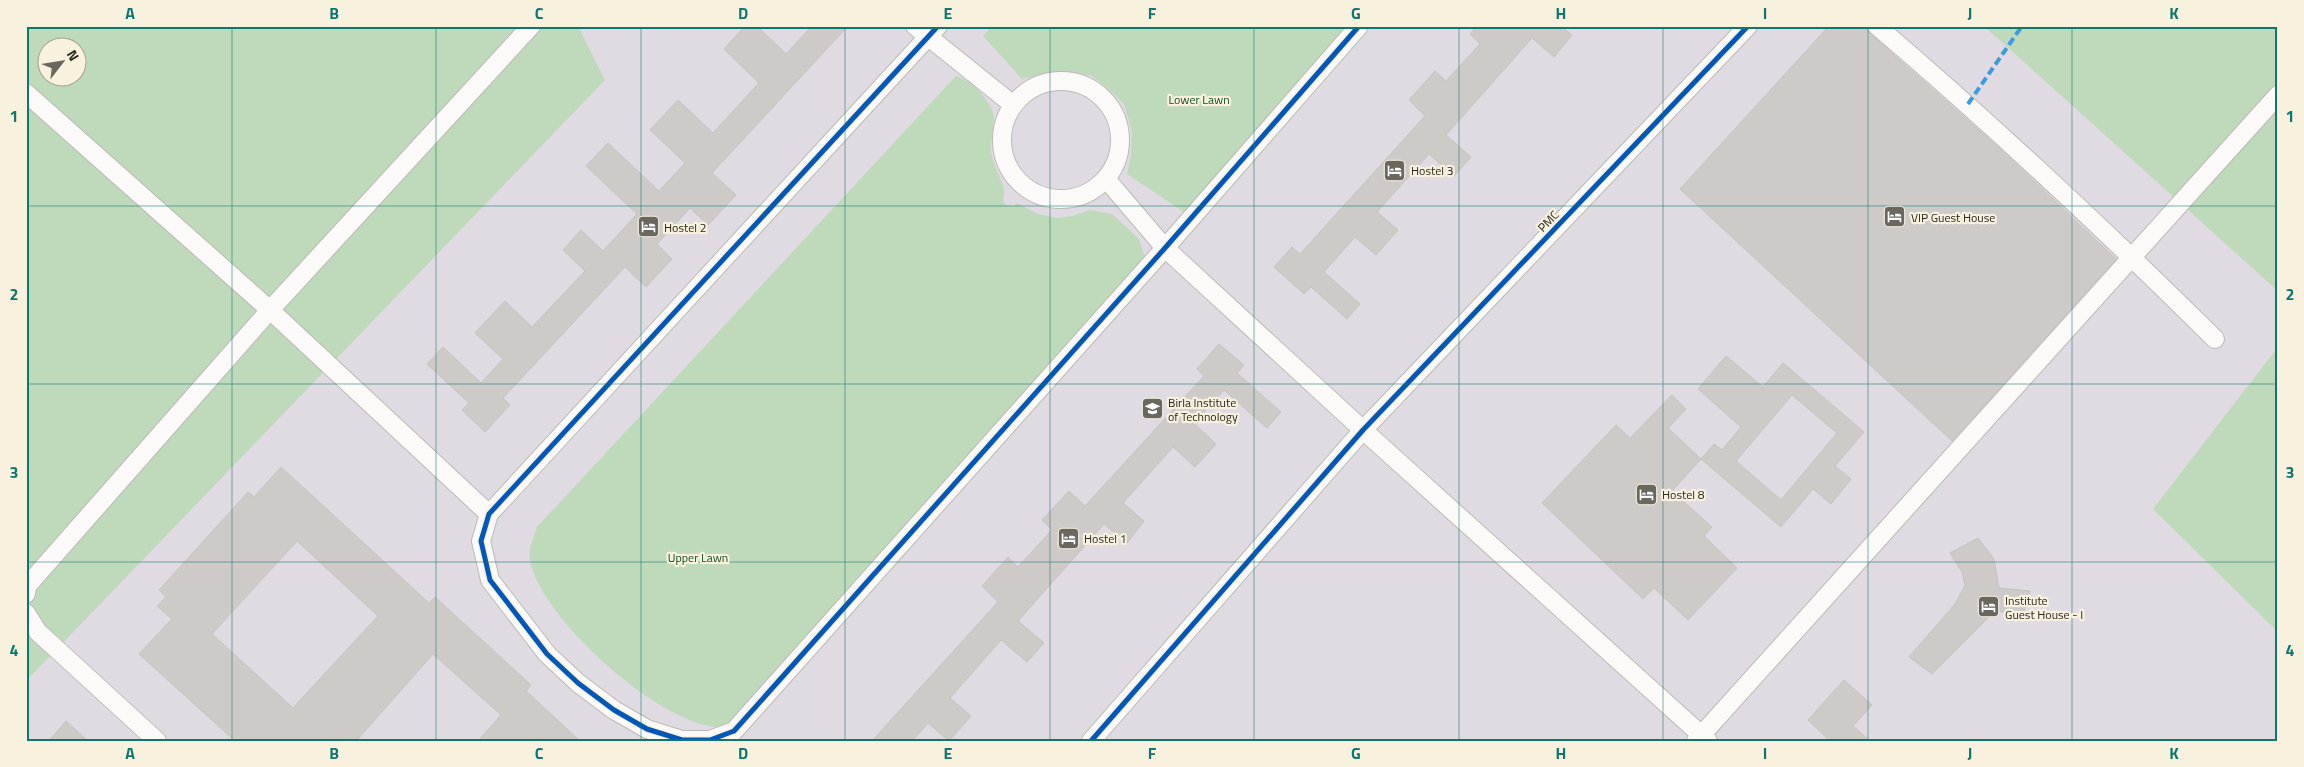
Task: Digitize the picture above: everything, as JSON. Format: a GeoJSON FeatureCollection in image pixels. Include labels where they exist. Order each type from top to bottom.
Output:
{"type":"FeatureCollection","features":[{"type":"Feature","properties":{"kind":"street"},"geometry":{"type":"LineString","coordinates":[[26,594],[27,586],[270,310],[531,26]]}},
{"type":"Feature","properties":{"kind":"street"},"geometry":{"type":"LineString","coordinates":[[1012,104],[927,30],[489,514],[481,542],[490,580],[547,654],[578,683],[614,710],[647,728],[682,740],[710,740],[739,736],[1359,26]]}},
{"type":"Feature","properties":{"kind":"street","name":"PMC"},"geometry":{"type":"LineString","coordinates":[[1091,741],[1363,430],[1748,26]]}},
{"type":"Feature","properties":{"kind":"street"},"geometry":{"type":"LineString","coordinates":[[1877,26],[1968,104],[2132,256],[2216,339]]}},
{"type":"Feature","properties":{"kind":"street"},"geometry":{"type":"LineString","coordinates":[[1056,80],[1079,83],[1100,95],[1114,113],[1121,136],[1118,159],[1106,180],[1088,194],[1066,200],[1042,198],[1022,186],[1008,168],[1001,145],[1004,122],[1012,104],[1034,86],[1056,80]]}},
{"type":"Feature","properties":{"kind":"street"},"geometry":{"type":"LineString","coordinates":[[26,93],[270,310],[489,514]]}},
{"type":"Feature","properties":{"kind":"street"},"geometry":{"type":"LineString","coordinates":[[1106,180],[1165,248],[1702,739],[2278,95]]}},
{"type":"Feature","properties":{"kind":"street"},"geometry":{"type":"LineString","coordinates":[[26,613],[38,632],[157,741]]}},
{"type":"Feature","properties":{"kind":"shaded area","name":"Birla Institute of Technology"},"geometry":{"type":"Polygon","coordinates":[[[26,26],[2278,26],[2278,741],[26,741],[26,26]]]}},
{"type":"Feature","properties":{"kind":"green space"},"geometry":{"type":"Polygon","coordinates":[[[26,26],[578,26],[605,80],[26,681],[26,26]]]}},
{"type":"Feature","properties":{"kind":"green space","name":"Lower Lawn"},"geometry":{"type":"Polygon","coordinates":[[[992,26],[1366,26],[1190,216],[1127,174],[1131,155],[1132,131],[1124,104],[1092,76],[1074,72],[1048,73],[1022,79],[983,36],[992,26]]]}},
{"type":"Feature","properties":{"kind":"green space"},"geometry":{"type":"Polygon","coordinates":[[[1984,26],[2278,26],[2278,291],[1984,26]]]}},
{"type":"Feature","properties":{"kind":"green space","name":"Upper Lawn"},"geometry":{"type":"Polygon","coordinates":[[[956,76],[968,82],[980,92],[993,112],[991,153],[1003,185],[1003,201],[1006,205],[1014,206],[1017,203],[1038,214],[1057,218],[1072,216],[1090,210],[1112,214],[1139,239],[1145,258],[738,723],[720,727],[696,722],[667,709],[637,689],[607,665],[579,638],[555,610],[538,584],[530,560],[531,547],[537,527],[956,76]]]}},
{"type":"Feature","properties":{"kind":"green space"},"geometry":{"type":"Polygon","coordinates":[[[2278,347],[2278,632],[2153,509],[2278,347]]]}},
{"type":"Feature","properties":{"kind":"building","name":"Hostel 2"},"geometry":{"type":"Polygon","coordinates":[[[745,26],[757,26],[786,54],[812,26],[848,26],[712,173],[736,195],[708,225],[690,208],[657,244],[672,259],[646,287],[625,267],[503,398],[510,405],[485,432],[462,410],[469,403],[427,364],[443,347],[481,383],[503,359],[475,333],[505,301],[532,327],[585,271],[563,250],[581,230],[603,251],[637,214],[586,166],[608,143],[659,191],[685,163],[650,130],[678,100],[713,133],[759,83],[724,49],[745,26]]]}},
{"type":"Feature","properties":{"kind":"building","name":"Hostel 3"},"geometry":{"type":"Polygon","coordinates":[[[1477,26],[1561,26],[1572,35],[1554,57],[1532,38],[1446,135],[1471,157],[1454,176],[1429,154],[1377,212],[1398,230],[1376,255],[1355,237],[1324,272],[1360,304],[1347,319],[1311,287],[1304,294],[1274,267],[1292,247],[1300,254],[1425,116],[1409,100],[1435,71],[1446,81],[1480,44],[1470,34],[1477,26]]]}},
{"type":"Feature","properties":{"kind":"building","name":"VIP Guest House"},"geometry":{"type":"Polygon","coordinates":[[[1829,26],[1867,26],[1870,34],[1999,148],[2116,259],[1952,441],[1680,189],[1829,26]]]}},
{"type":"Feature","properties":{"kind":"building","name":"Hostel 1"},"geometry":{"type":"Polygon","coordinates":[[[1219,344],[1244,365],[1237,373],[1281,412],[1267,428],[1224,390],[1194,423],[1216,444],[1195,467],[1173,447],[1123,503],[1144,521],[1127,543],[1104,524],[1018,621],[1044,643],[1027,662],[1001,640],[950,698],[971,716],[949,741],[928,723],[912,741],[872,741],[998,602],[982,586],[1008,557],[1018,567],[1052,530],[1042,520],[1069,491],[1085,506],[1204,376],[1197,369],[1219,344]]]}},
{"type":"Feature","properties":{"kind":"building","name":"Hostel 8"},"geometry":{"type":"Polygon","coordinates":[[[1726,356],[1763,387],[1783,363],[1864,432],[1835,466],[1851,479],[1831,504],[1813,489],[1781,527],[1701,459],[1714,444],[1722,450],[1741,427],[1698,389],[1726,356]],[[1792,395],[1736,461],[1781,500],[1837,433],[1792,395]]]}},
{"type":"Feature","properties":{"kind":"building","name":"Hostel 8"},"geometry":{"type":"Polygon","coordinates":[[[1672,395],[1686,409],[1668,428],[1701,459],[1672,491],[1712,527],[1704,536],[1737,568],[1688,620],[1654,588],[1643,599],[1542,503],[1616,425],[1630,438],[1672,395]]]}},
{"type":"Feature","properties":{"kind":"building"},"geometry":{"type":"Polygon","coordinates":[[[281,467],[429,603],[435,597],[531,685],[526,691],[580,741],[478,741],[501,715],[433,654],[356,741],[235,741],[139,654],[172,619],[157,606],[166,597],[159,590],[248,492],[254,497],[281,467]],[[297,541],[212,634],[293,708],[378,616],[297,541]]]}},
{"type":"Feature","properties":{"kind":"building","name":"Institute Guest House - I"},"geometry":{"type":"Polygon","coordinates":[[[1978,538],[1994,559],[1999,588],[2030,591],[2022,618],[1996,610],[1932,674],[1909,657],[1955,604],[1965,586],[1962,572],[1950,553],[1978,538]]]}},
{"type":"Feature","properties":{"kind":"building"},"geometry":{"type":"Polygon","coordinates":[[[1844,680],[1872,705],[1853,726],[1870,741],[1830,741],[1808,720],[1844,680]]]}},
{"type":"Feature","properties":{"kind":"building"},"geometry":{"type":"Polygon","coordinates":[[[66,721],[88,741],[49,741],[66,721]]]}},
{"type":"Feature","properties":{"kind":"marked path"},"geometry":{"type":"LineString","coordinates":[[1968,104],[2022,26]]}},
{"type":"Feature","properties":{"kind":"cycle path"},"geometry":{"type":"LineString","coordinates":[[938,26],[489,514],[481,541],[490,580],[547,654],[578,683],[614,710],[647,729],[682,740],[710,740],[734,731],[1165,248],[1359,26]]}},
{"type":"Feature","properties":{"kind":"cycle path"},"geometry":{"type":"LineString","coordinates":[[1091,741],[1363,430],[1748,26]]}},
{"type":"Feature","properties":{"kind":"place","name":"Hostel 3"},"geometry":{"type":"Point","coordinates":[1395,170]}},
{"type":"Feature","properties":{"kind":"place","name":"VIP Guest House"},"geometry":{"type":"Point","coordinates":[1895,217]}},
{"type":"Feature","properties":{"kind":"place","name":"Hostel 2"},"geometry":{"type":"Point","coordinates":[648,227]}},
{"type":"Feature","properties":{"kind":"place","name":"Birla Institute of Technology"},"geometry":{"type":"Point","coordinates":[1152,409]}},
{"type":"Feature","properties":{"kind":"place","name":"Hostel 8"},"geometry":{"type":"Point","coordinates":[1646,494]}},
{"type":"Feature","properties":{"kind":"place","name":"Hostel 1"},"geometry":{"type":"Point","coordinates":[1068,538]}},
{"type":"Feature","properties":{"kind":"place","name":"Institute Guest House - I"},"geometry":{"type":"Point","coordinates":[1989,607]}}]}
